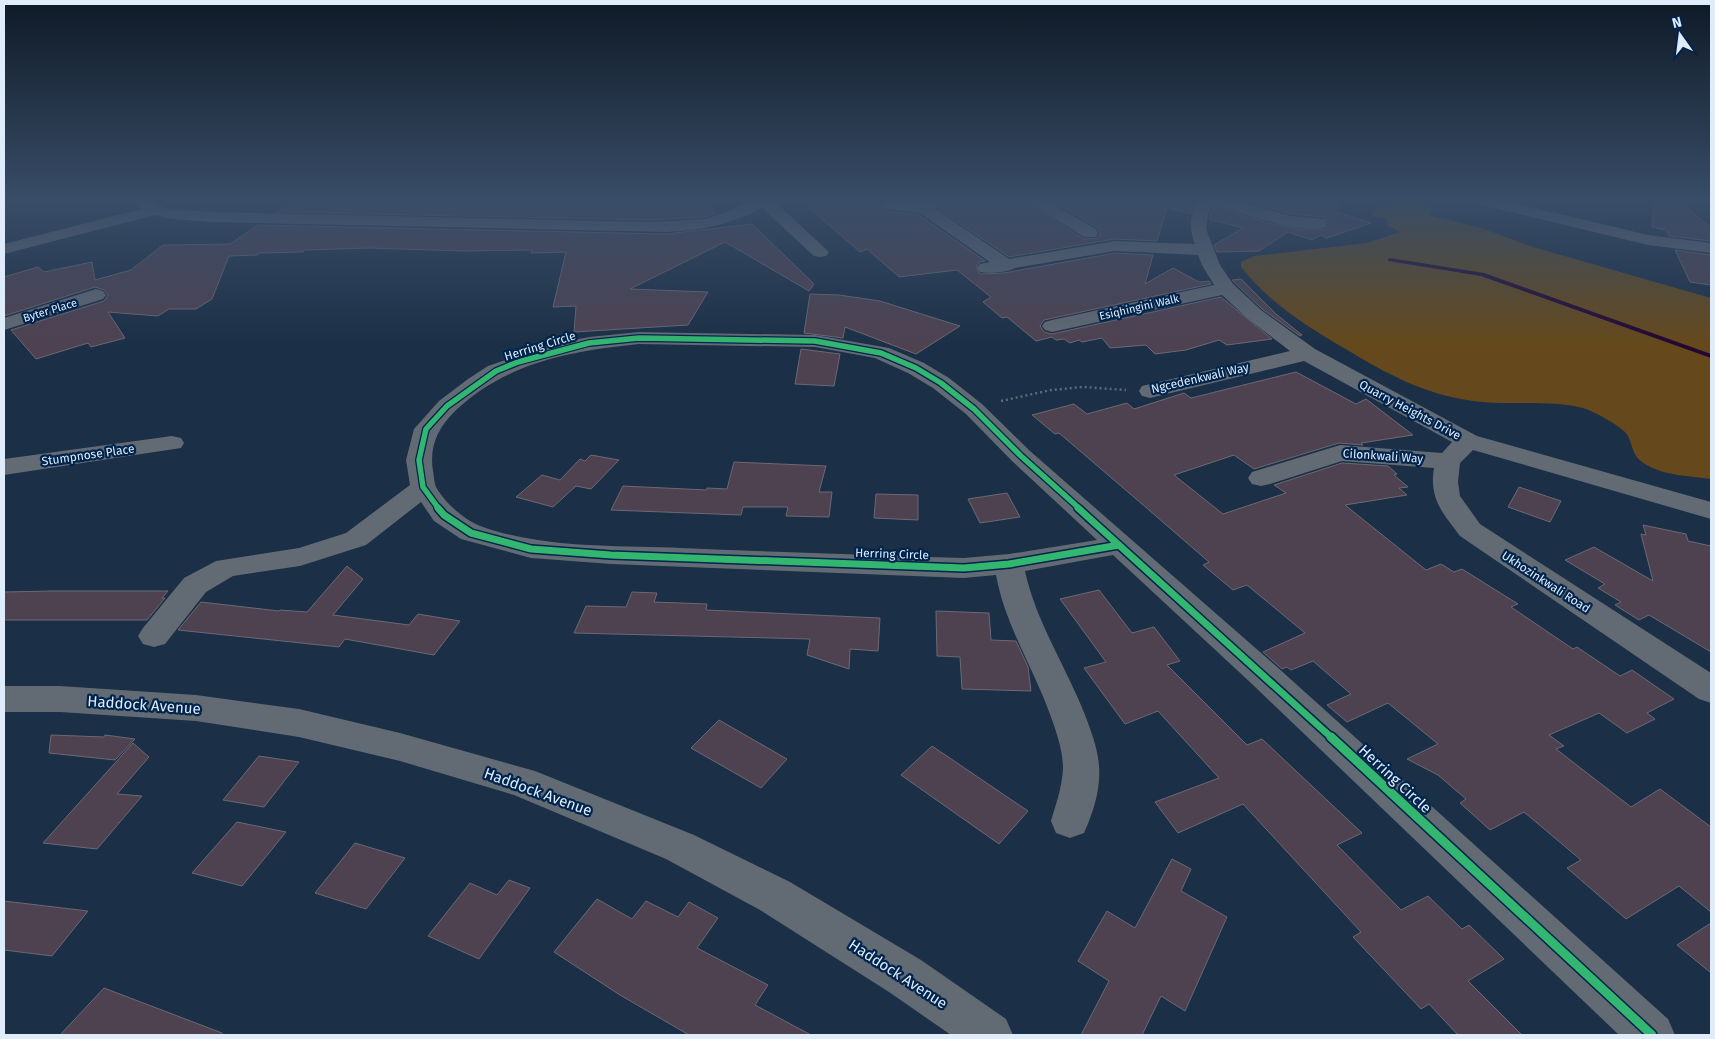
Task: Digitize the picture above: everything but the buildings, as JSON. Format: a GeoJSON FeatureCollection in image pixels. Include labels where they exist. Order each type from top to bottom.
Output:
{"type":"FeatureCollection","features":[{"type":"Feature","properties":{"kind":"street"},"geometry":{"type":"LineString","coordinates":[[815,247],[820,252]]}},
{"type":"Feature","properties":{"kind":"street"},"geometry":{"type":"LineString","coordinates":[[980,247],[1008,266]]}},
{"type":"Feature","properties":{"kind":"street"},"geometry":{"type":"LineString","coordinates":[[986,268],[1008,266],[1107,247]]}},
{"type":"Feature","properties":{"kind":"street"},"geometry":{"type":"LineString","coordinates":[[1148,247],[1205,250]]}},
{"type":"Feature","properties":{"kind":"street","name":"Quarry Heights Drive"},"geometry":{"type":"LineString","coordinates":[[1205,250],[1211,265],[1226,288],[1254,314],[1308,354],[1458,451],[1711,512]]}},
{"type":"Feature","properties":{"kind":"street","name":"Esiqhingini Walk"},"geometry":{"type":"LineString","coordinates":[[1052,326],[1226,288]]}},
{"type":"Feature","properties":{"kind":"street","name":"Byter Place"},"geometry":{"type":"LineString","coordinates":[[4,324],[96,295]]}},
{"type":"Feature","properties":{"kind":"street","name":"Herring Circle"},"geometry":{"type":"LineString","coordinates":[[1119,545],[1009,564],[954,567],[611,555],[532,549],[470,533],[444,515],[423,487],[419,460],[426,429],[447,406],[496,371],[558,350],[610,340],[712,338],[816,341],[881,353],[916,368],[941,383],[974,409],[1021,456],[1272,682],[1652,1035]]}},
{"type":"Feature","properties":{"kind":"street","name":"Ngcedenkwali Way"},"geometry":{"type":"LineString","coordinates":[[1150,391],[1308,354]]}},
{"type":"Feature","properties":{"kind":"street","name":"Stumpnose Place"},"geometry":{"type":"LineString","coordinates":[[4,468],[172,444]]}},
{"type":"Feature","properties":{"kind":"street","name":"Cilonkwali Way"},"geometry":{"type":"LineString","coordinates":[[1261,478],[1340,453],[1458,451]]}},
{"type":"Feature","properties":{"kind":"street","name":"Ukhozinkwali Road"},"geometry":{"type":"LineString","coordinates":[[1458,451],[1445,482],[1447,496],[1470,530],[1711,690]]}},
{"type":"Feature","properties":{"kind":"street"},"geometry":{"type":"LineString","coordinates":[[154,636],[196,585],[226,568],[300,557],[356,539],[423,487]]}},
{"type":"Feature","properties":{"kind":"street"},"geometry":{"type":"LineString","coordinates":[[1009,564],[1019,606],[1063,703],[1080,755],[1081,774],[1070,821]]}},
{"type":"Feature","properties":{"kind":"street","name":"Haddock Avenue"},"geometry":{"type":"LineString","coordinates":[[4,699],[60,699],[196,708],[299,723],[400,748],[522,782],[680,847],[775,896],[905,976],[990,1035]]}},
{"type":"Feature","properties":{"kind":"shaded area"},"geometry":{"type":"Polygon","coordinates":[[[1328,247],[1535,247],[1711,298],[1711,479],[1669,473],[1652,468],[1640,461],[1623,430],[1583,408],[1542,403],[1473,401],[1455,398],[1406,382],[1330,340],[1276,302],[1241,267],[1241,262],[1254,256],[1328,247]]]}},
{"type":"Feature","properties":{"kind":"waterway"},"geometry":{"type":"LineString","coordinates":[[1390,260],[1482,274],[1711,356]]}},
{"type":"Feature","properties":{"kind":"cycle path"},"geometry":{"type":"LineString","coordinates":[[1119,545],[1009,564],[964,568],[611,555],[531,549],[471,533],[444,515],[423,487],[419,460],[426,429],[447,406],[476,384],[496,371],[518,362],[589,343],[639,338],[815,341],[881,353],[916,368],[941,383],[974,409],[1021,456],[1264,675],[1652,1035]]}}]}
